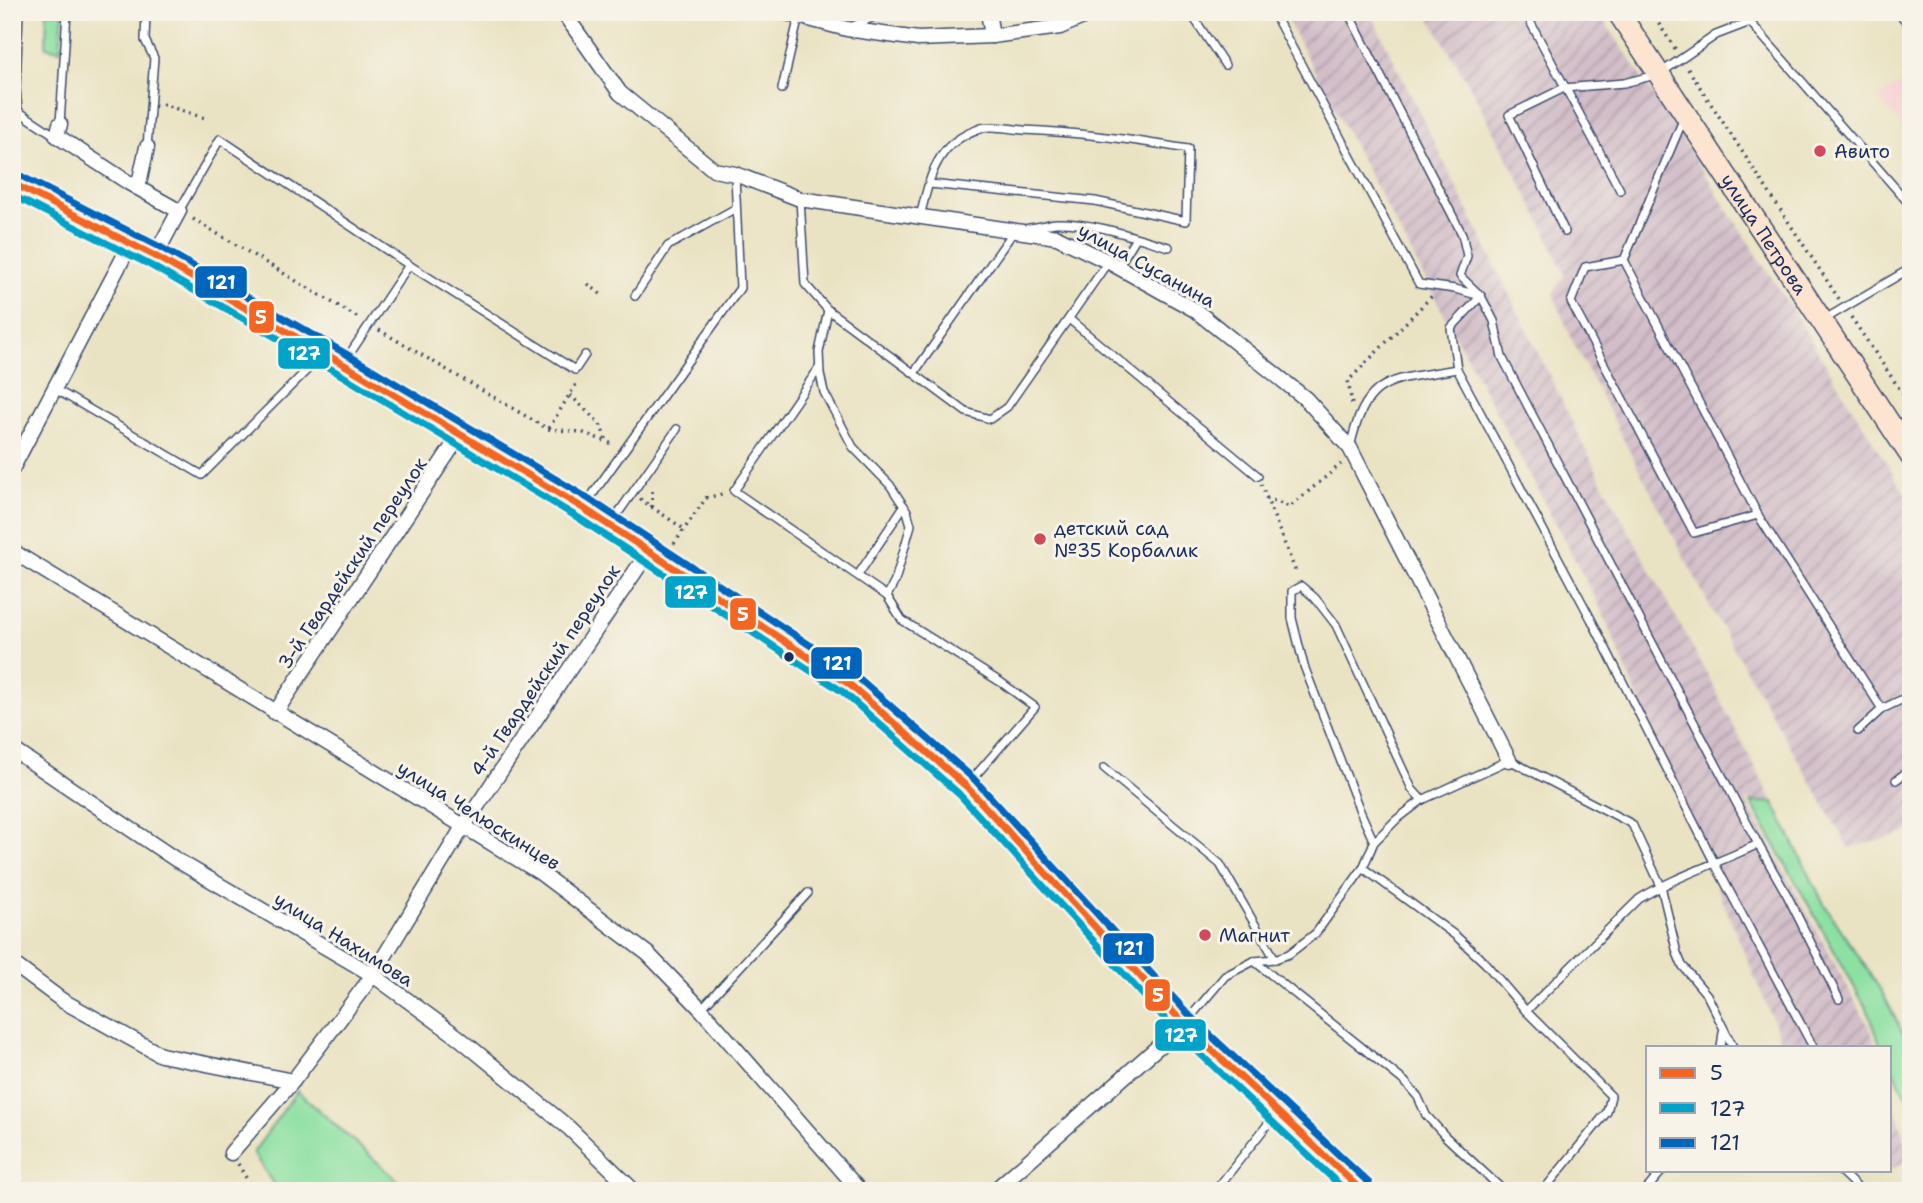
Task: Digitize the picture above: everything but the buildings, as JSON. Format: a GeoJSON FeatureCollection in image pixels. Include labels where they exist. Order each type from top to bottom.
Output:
{"type":"FeatureCollection","features":[{"type":"Feature","properties":{"kind":"main road"},"geometry":{"type":"LineString","coordinates":[[12,183],[155,256],[334,358],[610,525],[849,684],[966,786],[1184,1024],[1362,1191]]}},
{"type":"Feature","properties":{"kind":"street","name":"улица Сусанина"},"geometry":{"type":"LineString","coordinates":[[563,12],[620,93],[713,170],[735,174],[800,199],[1057,237],[1113,264],[1195,310],[1306,399],[1351,451],[1509,760]]}},
{"type":"Feature","properties":{"kind":"street"},"geometry":{"type":"LineString","coordinates":[[988,12],[992,36]]}},
{"type":"Feature","properties":{"kind":"street"},"geometry":{"type":"LineString","coordinates":[[790,14],[847,29],[918,39],[992,36],[1060,27],[1094,12]]}},
{"type":"Feature","properties":{"kind":"street","name":"улица Петрова"},"geometry":{"type":"LineString","coordinates":[[1618,12],[1911,456]]}},
{"type":"Feature","properties":{"kind":"street"},"geometry":{"type":"LineString","coordinates":[[58,130],[138,188],[179,211],[155,256]]}},
{"type":"Feature","properties":{"kind":"street"},"geometry":{"type":"LineString","coordinates":[[138,188],[147,148]]}},
{"type":"Feature","properties":{"kind":"street"},"geometry":{"type":"LineString","coordinates":[[12,469],[131,243]]}},
{"type":"Feature","properties":{"kind":"street","name":"3-й Гвардейский переулок"},"geometry":{"type":"LineString","coordinates":[[275,713],[460,435]]}},
{"type":"Feature","properties":{"kind":"street","name":"улица Челюскинцев"},"geometry":{"type":"LineString","coordinates":[[12,551],[539,873],[648,954],[701,1009],[860,1191]]}},
{"type":"Feature","properties":{"kind":"street","name":"4-й Гвардейский переулок"},"geometry":{"type":"LineString","coordinates":[[231,1153],[293,1081],[373,975],[463,827],[656,556]]}},
{"type":"Feature","properties":{"kind":"street","name":"улица Нахимова"},"geometry":{"type":"LineString","coordinates":[[12,749],[174,859],[373,975],[458,1037],[569,1128],[634,1191]]}},
{"type":"Feature","properties":{"kind":"street"},"geometry":{"type":"LineString","coordinates":[[12,963],[63,1001],[161,1055],[293,1081]]}},
{"type":"Feature","properties":{"kind":"street"},"geometry":{"type":"LineString","coordinates":[[994,1191],[1184,1024]]}},
{"type":"Feature","properties":{"kind":"lane"},"geometry":{"type":"LineString","coordinates":[[19,12],[16,88],[18,111],[58,130],[67,12]]}},
{"type":"Feature","properties":{"kind":"lane"},"geometry":{"type":"LineString","coordinates":[[146,12],[145,40],[154,58],[147,148]]}},
{"type":"Feature","properties":{"kind":"lane"},"geometry":{"type":"LineString","coordinates":[[847,29],[886,12]]}},
{"type":"Feature","properties":{"kind":"lane"},"geometry":{"type":"LineString","coordinates":[[1190,12],[1225,65]]}},
{"type":"Feature","properties":{"kind":"lane"},"geometry":{"type":"LineString","coordinates":[[1273,12],[1419,284],[1481,296]]}},
{"type":"Feature","properties":{"kind":"lane"},"geometry":{"type":"LineString","coordinates":[[1348,12],[1462,234],[1467,256],[1460,276],[1481,296],[1494,321],[1502,358],[1787,895],[1839,999]]}},
{"type":"Feature","properties":{"kind":"lane"},"geometry":{"type":"LineString","coordinates":[[1525,12],[1620,190]]}},
{"type":"Feature","properties":{"kind":"lane"},"geometry":{"type":"LineString","coordinates":[[1565,232],[1509,115],[1564,88],[1624,83],[1659,74],[1716,34],[1750,22],[1754,12]]}},
{"type":"Feature","properties":{"kind":"lane"},"geometry":{"type":"LineString","coordinates":[[1898,12],[1911,27]]}},
{"type":"Feature","properties":{"kind":"lane"},"geometry":{"type":"LineString","coordinates":[[782,89],[790,14]]}},
{"type":"Feature","properties":{"kind":"lane"},"geometry":{"type":"LineString","coordinates":[[1750,22],[1911,206]]}},
{"type":"Feature","properties":{"kind":"lane"},"geometry":{"type":"LineString","coordinates":[[1624,260],[1686,113]]}},
{"type":"Feature","properties":{"kind":"lane"},"geometry":{"type":"LineString","coordinates":[[919,217],[935,168],[944,152],[957,140],[982,128],[1079,132],[1188,149],[1186,221],[1091,200],[930,184]]}},
{"type":"Feature","properties":{"kind":"lane"},"geometry":{"type":"LineString","coordinates":[[179,211],[220,139],[409,265],[575,370],[585,355]]}},
{"type":"Feature","properties":{"kind":"lane"},"geometry":{"type":"LineString","coordinates":[[583,508],[740,288],[735,174]]}},
{"type":"Feature","properties":{"kind":"lane"},"geometry":{"type":"LineString","coordinates":[[800,199],[805,284],[828,310],[966,412],[990,419],[1007,407],[1069,319],[1136,238]]}},
{"type":"Feature","properties":{"kind":"lane"},"geometry":{"type":"LineString","coordinates":[[635,296],[668,246],[736,208]]}},
{"type":"Feature","properties":{"kind":"lane"},"geometry":{"type":"LineString","coordinates":[[914,373],[1014,231],[1057,223],[1109,230],[1169,247]]}},
{"type":"Feature","properties":{"kind":"lane"},"geometry":{"type":"LineString","coordinates":[[1624,260],[1758,515],[1882,709]]}},
{"type":"Feature","properties":{"kind":"lane"},"geometry":{"type":"LineString","coordinates":[[1624,260],[1585,267],[1571,302],[1694,533],[1758,515]]}},
{"type":"Feature","properties":{"kind":"lane"},"geometry":{"type":"LineString","coordinates":[[55,389],[202,475],[369,325],[409,265]]}},
{"type":"Feature","properties":{"kind":"lane"},"geometry":{"type":"LineString","coordinates":[[1822,321],[1911,268]]}},
{"type":"Feature","properties":{"kind":"lane"},"geometry":{"type":"LineString","coordinates":[[1481,296],[1451,328],[1457,369],[1591,619],[1812,1046]]}},
{"type":"Feature","properties":{"kind":"lane"},"geometry":{"type":"LineString","coordinates":[[828,310],[819,352],[824,392],[853,447],[890,485],[904,506],[911,525],[895,581],[887,596]]}},
{"type":"Feature","properties":{"kind":"lane"},"geometry":{"type":"LineString","coordinates":[[1069,319],[1258,476]]}},
{"type":"Feature","properties":{"kind":"lane"},"geometry":{"type":"LineString","coordinates":[[820,367],[734,491],[887,596],[902,620],[1035,707],[966,786]]}},
{"type":"Feature","properties":{"kind":"lane"},"geometry":{"type":"LineString","coordinates":[[1351,451],[1356,421],[1365,403],[1381,386],[1402,379],[1457,369]]}},
{"type":"Feature","properties":{"kind":"lane"},"geometry":{"type":"LineString","coordinates":[[610,525],[677,429]]}},
{"type":"Feature","properties":{"kind":"lane"},"geometry":{"type":"LineString","coordinates":[[858,575],[904,506]]}},
{"type":"Feature","properties":{"kind":"lane"},"geometry":{"type":"LineString","coordinates":[[1374,842],[1304,666],[1292,618],[1292,591],[1301,586],[1315,598],[1336,625],[1412,789],[1422,800]]}},
{"type":"Feature","properties":{"kind":"lane"},"geometry":{"type":"LineString","coordinates":[[1858,731],[1882,709],[1911,695]]}},
{"type":"Feature","properties":{"kind":"lane"},"geometry":{"type":"LineString","coordinates":[[1184,1024],[1225,976],[1254,961],[1276,959],[1289,954],[1316,933],[1363,868],[1374,842],[1396,820],[1422,800],[1509,760],[1632,824],[1661,886],[1676,953],[1682,965],[1707,995],[1732,1046]]}},
{"type":"Feature","properties":{"kind":"lane"},"geometry":{"type":"LineString","coordinates":[[1104,768],[1220,864],[1276,959]]}},
{"type":"Feature","properties":{"kind":"lane"},"geometry":{"type":"LineString","coordinates":[[1896,780],[1911,769]]}},
{"type":"Feature","properties":{"kind":"lane"},"geometry":{"type":"LineString","coordinates":[[1526,1011],[1639,898],[1758,844]]}},
{"type":"Feature","properties":{"kind":"lane"},"geometry":{"type":"LineString","coordinates":[[1363,868],[1456,936],[1611,1096],[1606,1112],[1543,1191]]}},
{"type":"Feature","properties":{"kind":"lane"},"geometry":{"type":"LineString","coordinates":[[701,1009],[808,893]]}},
{"type":"Feature","properties":{"kind":"lane"},"geometry":{"type":"LineString","coordinates":[[1254,961],[1405,1082],[1419,1097],[1426,1115],[1504,1191]]}},
{"type":"Feature","properties":{"kind":"lane"},"geometry":{"type":"LineString","coordinates":[[1721,1046],[1723,1031]]}},
{"type":"Feature","properties":{"kind":"lane"},"geometry":{"type":"LineString","coordinates":[[1215,1191],[1278,1112]]}},
{"type":"Feature","properties":{"kind":"lane"},"geometry":{"type":"LineString","coordinates":[[1645,1191],[1661,1172]]}},
{"type":"Feature","properties":{"kind":"lane"},"geometry":{"type":"LineString","coordinates":[[1841,1172],[1861,1191]]}},
{"type":"Feature","properties":{"kind":"path"},"geometry":{"type":"LineString","coordinates":[[1651,12],[1911,405]]}},
{"type":"Feature","properties":{"kind":"path"},"geometry":{"type":"LineString","coordinates":[[1750,22],[1788,12]]}},
{"type":"Feature","properties":{"kind":"path"},"geometry":{"type":"LineString","coordinates":[[152,100],[204,118]]}},
{"type":"Feature","properties":{"kind":"path"},"geometry":{"type":"LineString","coordinates":[[179,211],[548,429],[581,432],[626,449]]}},
{"type":"Feature","properties":{"kind":"path"},"geometry":{"type":"LineString","coordinates":[[588,284],[603,296]]}},
{"type":"Feature","properties":{"kind":"path"},"geometry":{"type":"LineString","coordinates":[[1348,381],[1441,287]]}},
{"type":"Feature","properties":{"kind":"path"},"geometry":{"type":"LineString","coordinates":[[548,429],[579,379],[575,370]]}},
{"type":"Feature","properties":{"kind":"path"},"geometry":{"type":"LineString","coordinates":[[570,395],[600,424],[607,441]]}},
{"type":"Feature","properties":{"kind":"path"},"geometry":{"type":"LineString","coordinates":[[1266,498],[1290,507],[1351,451]]}},
{"type":"Feature","properties":{"kind":"path"},"geometry":{"type":"LineString","coordinates":[[1258,476],[1301,586]]}},
{"type":"Feature","properties":{"kind":"path"},"geometry":{"type":"LineString","coordinates":[[656,556],[684,529],[706,498],[734,491]]}},
{"type":"Feature","properties":{"kind":"path"},"geometry":{"type":"LineString","coordinates":[[632,494],[684,529]]}},
{"type":"Feature","properties":{"kind":"path"},"geometry":{"type":"LineString","coordinates":[[231,1153],[254,1191]]}},
{"type":"Feature","properties":{"kind":"shaded area"},"geometry":{"type":"Polygon","coordinates":[[[1283,12],[1370,12],[1602,482],[1707,674],[1773,802],[1745,800],[1871,1030],[1876,1046],[1784,1046],[1601,609],[1283,12]]]}},
{"type":"Feature","properties":{"kind":"shaded area"},"geometry":{"type":"Polygon","coordinates":[[[1426,12],[1598,12],[1791,308],[1911,503],[1911,829],[1903,834],[1849,848],[1715,616],[1571,338],[1553,293],[1565,275],[1544,228],[1471,88],[1426,12]]]}},
{"type":"Feature","properties":{"kind":"shaded area"},"geometry":{"type":"Polygon","coordinates":[[[1911,78],[1911,136],[1877,98],[1911,78]]]}},
{"type":"Feature","properties":{"kind":"shaded area"},"geometry":{"type":"Polygon","coordinates":[[[1892,1097],[1911,1159],[1892,1169],[1892,1097]]]}},
{"type":"Feature","properties":{"kind":"shaded area"},"geometry":{"type":"Polygon","coordinates":[[[1872,1172],[1886,1172],[1876,1177],[1872,1172]]]}},
{"type":"Feature","properties":{"kind":"green space"},"geometry":{"type":"Polygon","coordinates":[[[47,12],[63,12],[60,50],[46,47],[47,12]]]}},
{"type":"Feature","properties":{"kind":"green space"},"geometry":{"type":"Polygon","coordinates":[[[1751,802],[1773,802],[1823,902],[1882,992],[1911,1049],[1911,1106],[1892,1068],[1892,1046],[1881,1046],[1870,1015],[1751,802]]]}},
{"type":"Feature","properties":{"kind":"green space"},"geometry":{"type":"Polygon","coordinates":[[[297,1091],[410,1191],[278,1191],[253,1153],[297,1091]]]}},
{"type":"Feature","properties":{"kind":"transit line","name":"121"},"geometry":{"type":"LineString","coordinates":[[17,174],[160,247],[589,499],[855,675],[974,779],[1191,1017],[1369,1183]]}},
{"type":"Feature","properties":{"kind":"transit line","name":"5"},"geometry":{"type":"LineString","coordinates":[[12,183],[155,256],[343,364],[583,508],[849,684],[966,786],[1184,1024],[1362,1191]]}},
{"type":"Feature","properties":{"kind":"transit line","name":"127"},"geometry":{"type":"LineString","coordinates":[[12,195],[150,265],[338,373],[577,517],[843,692],[959,794],[1176,1031],[1346,1191]]}},
{"type":"Feature","properties":{"kind":"place","name":"Авито"},"geometry":{"type":"Point","coordinates":[1820,151]}},
{"type":"Feature","properties":{"kind":"place","name":"детский сад №35 Корбалик"},"geometry":{"type":"Point","coordinates":[1040,539]}},
{"type":"Feature","properties":{"kind":"place","name":"Магнит"},"geometry":{"type":"Point","coordinates":[1205,935]}}]}
